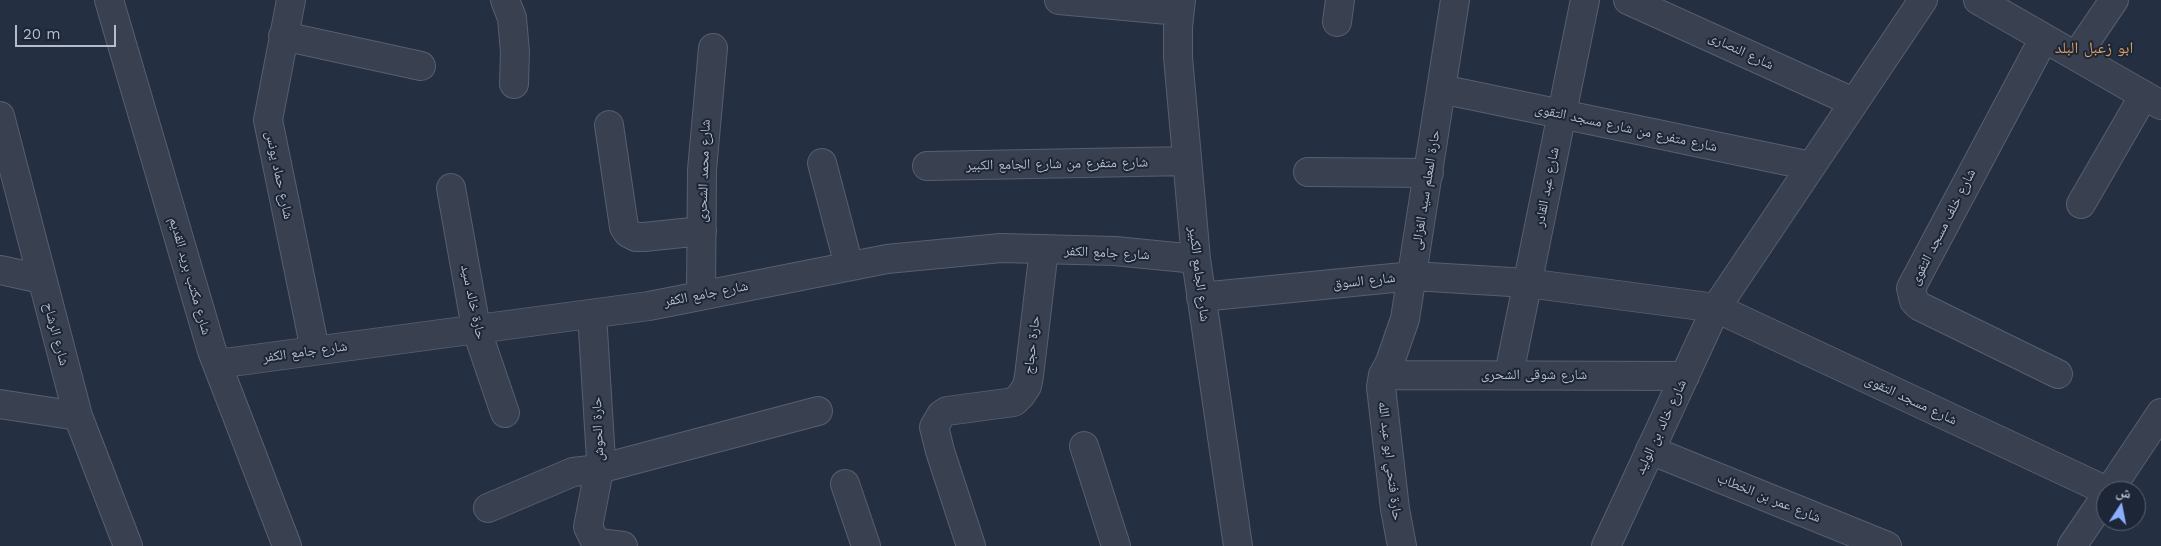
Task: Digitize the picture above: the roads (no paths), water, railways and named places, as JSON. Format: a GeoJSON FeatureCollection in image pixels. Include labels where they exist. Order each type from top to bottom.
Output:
{"type":"FeatureCollection","features":[{"type":"Feature","properties":{"kind":"street","name":"شارع مكتب بريد القديم"},"geometry":{"type":"LineString","coordinates":[[109,0],[217,364],[288,546]]}},
{"type":"Feature","properties":{"kind":"street","name":"شارع حماد يونس"},"geometry":{"type":"LineString","coordinates":[[290,0],[268,120],[315,350]]}},
{"type":"Feature","properties":{"kind":"street"},"geometry":{"type":"LineString","coordinates":[[505,0],[512,18],[515,52],[514,84]]}},
{"type":"Feature","properties":{"kind":"street"},"geometry":{"type":"LineString","coordinates":[[1059,0],[1180,6]]}},
{"type":"Feature","properties":{"kind":"street","name":"حارة المعلم سيد الغزالى"},"geometry":{"type":"LineString","coordinates":[[1383,375],[1401,332],[1413,276],[1455,0]]}},
{"type":"Feature","properties":{"kind":"street","name":"شارع عبد القادر"},"geometry":{"type":"LineString","coordinates":[[1509,374],[1585,0]]}},
{"type":"Feature","properties":{"kind":"street","name":"شارع النصارى"},"geometry":{"type":"LineString","coordinates":[[1628,0],[1666,8],[1853,102]]}},
{"type":"Feature","properties":{"kind":"street"},"geometry":{"type":"LineString","coordinates":[[1716,308],[1923,0]]}},
{"type":"Feature","properties":{"kind":"street"},"geometry":{"type":"LineString","coordinates":[[1978,0],[2152,100],[2081,204]]}},
{"type":"Feature","properties":{"kind":"street"},"geometry":{"type":"LineString","coordinates":[[2076,56],[2114,0]]}},
{"type":"Feature","properties":{"kind":"street","name":"شارع الجامع الكبير"},"geometry":{"type":"LineString","coordinates":[[1180,6],[1178,57],[1196,259],[1238,546]]}},
{"type":"Feature","properties":{"kind":"street"},"geometry":{"type":"LineString","coordinates":[[284,36],[421,66]]}},
{"type":"Feature","properties":{"kind":"street","name":"شارع خلف مسجد التقوى"},"geometry":{"type":"LineString","coordinates":[[2044,38],[1912,281],[1911,288],[1914,301],[1919,306],[2058,374]]}},
{"type":"Feature","properties":{"kind":"street","name":"شارع محمد الشحرى"},"geometry":{"type":"LineString","coordinates":[[701,295],[702,170],[713,48]]}},
{"type":"Feature","properties":{"kind":"street","name":"شارع متفرع من شارع مسجد التقوى"},"geometry":{"type":"LineString","coordinates":[[1441,89],[1811,166]]}},
{"type":"Feature","properties":{"kind":"street"},"geometry":{"type":"LineString","coordinates":[[609,125],[624,227],[628,233],[636,237],[702,231]]}},
{"type":"Feature","properties":{"kind":"street","name":"شارع الرشاح"},"geometry":{"type":"LineString","coordinates":[[2,132],[78,416],[128,546]]}},
{"type":"Feature","properties":{"kind":"street","name":"شارع متفرع من شارع الجامع الكبير"},"geometry":{"type":"LineString","coordinates":[[927,166],[1186,162]]}},
{"type":"Feature","properties":{"kind":"street"},"geometry":{"type":"LineString","coordinates":[[822,163],[849,266]]}},
{"type":"Feature","properties":{"kind":"street"},"geometry":{"type":"LineString","coordinates":[[1308,172],[1428,173]]}},
{"type":"Feature","properties":{"kind":"street","name":"حارة خالد سيد"},"geometry":{"type":"LineString","coordinates":[[451,188],[476,328],[505,413]]}},
{"type":"Feature","properties":{"kind":"street","name":"شارع جامع الكفر"},"geometry":{"type":"LineString","coordinates":[[217,364],[649,306],[887,259],[992,249],[1116,251],[1196,259]]}},
{"type":"Feature","properties":{"kind":"street","name":"حارة حجاج"},"geometry":{"type":"LineString","coordinates":[[971,546],[940,452],[934,427],[941,415],[947,411],[1014,402],[1022,395],[1027,386],[1029,376],[1044,249]]}},
{"type":"Feature","properties":{"kind":"street"},"geometry":{"type":"LineString","coordinates":[[0,270],[41,278]]}},
{"type":"Feature","properties":{"kind":"street","name":"شارع السوق"},"geometry":{"type":"LineString","coordinates":[[1201,297],[1413,276],[1527,283]]}},
{"type":"Feature","properties":{"kind":"street","name":"شارع مسجد التقوى"},"geometry":{"type":"LineString","coordinates":[[1527,283],[1716,308],[2096,485]]}},
{"type":"Feature","properties":{"kind":"street","name":"شارع خالد بن الوليد"},"geometry":{"type":"LineString","coordinates":[[1606,546],[1716,308]]}},
{"type":"Feature","properties":{"kind":"street","name":"حارة الحوش"},"geometry":{"type":"LineString","coordinates":[[592,314],[601,460],[588,520],[590,534],[600,543],[623,546]]}},
{"type":"Feature","properties":{"kind":"street","name":"شارع شوقى الشحرى"},"geometry":{"type":"LineString","coordinates":[[1383,375],[1685,376]]}},
{"type":"Feature","properties":{"kind":"street","name":"حارة فتحي ابو عبد الله"},"geometry":{"type":"LineString","coordinates":[[1383,375],[1381,387],[1382,402],[1395,508],[1402,546]]}},
{"type":"Feature","properties":{"kind":"street"},"geometry":{"type":"LineString","coordinates":[[0,404],[78,416]]}},
{"type":"Feature","properties":{"kind":"street"},"geometry":{"type":"LineString","coordinates":[[488,508],[573,472],[599,469],[818,411]]}},
{"type":"Feature","properties":{"kind":"street"},"geometry":{"type":"LineString","coordinates":[[2115,481],[2161,413]]}},
{"type":"Feature","properties":{"kind":"street"},"geometry":{"type":"LineString","coordinates":[[1084,446],[1116,546]]}},
{"type":"Feature","properties":{"kind":"street","name":"شارع عمر بن الخطاب"},"geometry":{"type":"LineString","coordinates":[[1650,450],[1887,546]]}},
{"type":"Feature","properties":{"kind":"street"},"geometry":{"type":"LineString","coordinates":[[845,484],[866,546]]}},
{"type":"Feature","properties":{"kind":"street"},"geometry":{"type":"LineString","coordinates":[[2072,546],[2096,511]]}},
{"type":"Feature","properties":{"kind":"district","name":"ابو زعبل البلد"},"geometry":{"type":"Point","coordinates":[2094,48]}}]}
